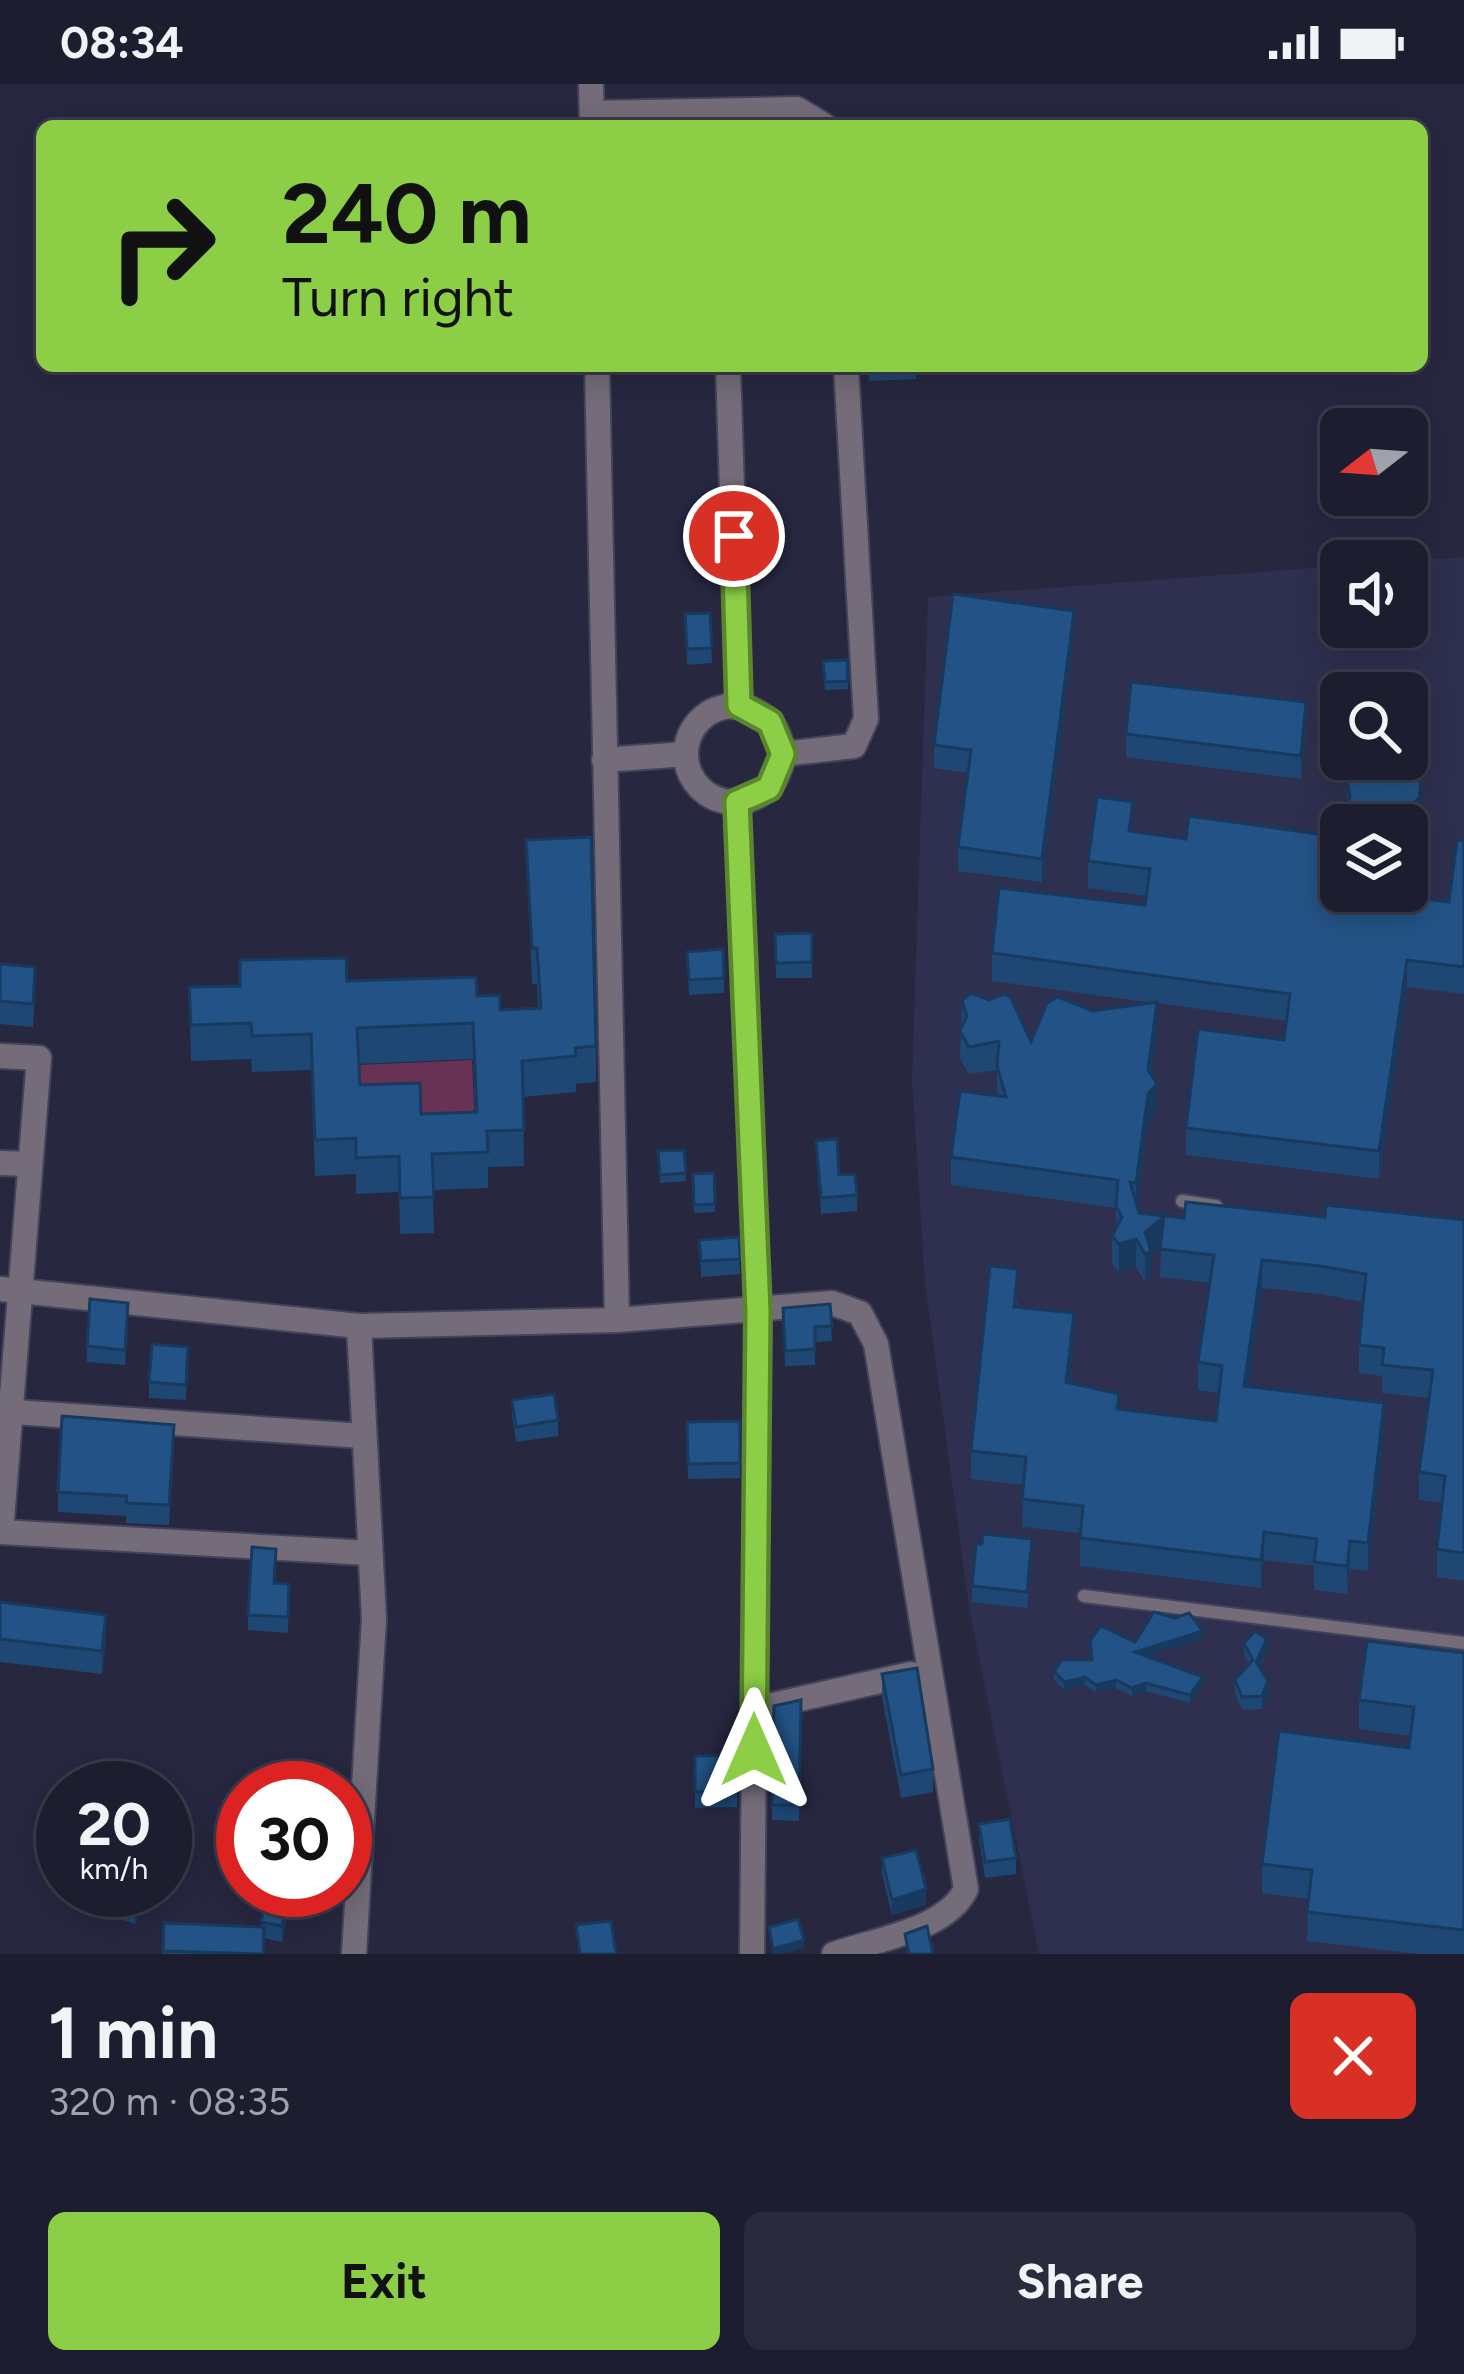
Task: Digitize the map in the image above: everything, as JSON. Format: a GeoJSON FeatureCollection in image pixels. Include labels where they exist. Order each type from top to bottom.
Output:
{"type":"FeatureCollection","features":[{"type":"Feature","properties":{"kind":"street"},"geometry":{"type":"LineString","coordinates":[[591,84],[592,120],[721,119],[797,109],[815,120]]}},
{"type":"Feature","properties":{"kind":"street"},"geometry":{"type":"LineString","coordinates":[[596,372],[617,1320]]}},
{"type":"Feature","properties":{"kind":"street"},"geometry":{"type":"LineString","coordinates":[[728,372],[739,705]]}},
{"type":"Feature","properties":{"kind":"street"},"geometry":{"type":"LineString","coordinates":[[783,754],[854,746],[866,719],[846,372]]}},
{"type":"Feature","properties":{"kind":"street"},"geometry":{"type":"LineString","coordinates":[[739,705],[770,722],[783,754],[769,788],[737,802],[707,794],[688,770],[686,754],[696,724],[708,713],[739,705]]}},
{"type":"Feature","properties":{"kind":"street"},"geometry":{"type":"LineString","coordinates":[[604,760],[686,754]]}},
{"type":"Feature","properties":{"kind":"street"},"geometry":{"type":"LineString","coordinates":[[737,802],[758,1311],[752,1954]]}},
{"type":"Feature","properties":{"kind":"street"},"geometry":{"type":"LineString","coordinates":[[0,1056],[39,1058],[10,1290],[0,1532],[369,1553]]}},
{"type":"Feature","properties":{"kind":"street"},"geometry":{"type":"LineString","coordinates":[[0,1163],[29,1163]]}},
{"type":"Feature","properties":{"kind":"street"},"geometry":{"type":"LineString","coordinates":[[10,1290],[358,1326],[617,1320],[832,1303],[860,1313],[871,1327],[966,1889],[958,1906],[939,1917],[834,1954]]}},
{"type":"Feature","properties":{"kind":"street"},"geometry":{"type":"LineString","coordinates":[[354,1954],[372,1688],[358,1326]]}},
{"type":"Feature","properties":{"kind":"street"},"geometry":{"type":"LineString","coordinates":[[4,1411],[363,1436]]}},
{"type":"Feature","properties":{"kind":"street"},"geometry":{"type":"LineString","coordinates":[[755,1709],[928,1670]]}},
{"type":"Feature","properties":{"kind":"lane"},"geometry":{"type":"LineString","coordinates":[[1182,1201],[1229,1208]]}},
{"type":"Feature","properties":{"kind":"lane"},"geometry":{"type":"LineString","coordinates":[[1084,1596],[1464,1643]]}},
{"type":"Feature","properties":{"kind":"shaded area"},"geometry":{"type":"Polygon","coordinates":[[[1464,557],[1464,1954],[1039,1954],[969,1607],[925,1283],[912,1079],[928,597],[1320,568],[1320,648],[1428,648],[1428,560],[1464,557]]]}},
{"type":"Feature","properties":{"kind":"shaded area"},"geometry":{"type":"Polygon","coordinates":[[[472,1060],[476,1146],[362,1151],[358,1065],[472,1060]]]}},
{"type":"Feature","properties":{"kind":"building"},"geometry":{"type":"Polygon","coordinates":[[[953,594],[1074,611],[1042,859],[958,847],[971,750],[934,745],[953,594]]]}},
{"type":"Feature","properties":{"kind":"building"},"geometry":{"type":"Polygon","coordinates":[[[710,613],[712,648],[687,649],[685,614],[710,613]]]}},
{"type":"Feature","properties":{"kind":"building"},"geometry":{"type":"Polygon","coordinates":[[[847,660],[848,681],[825,682],[823,661],[847,660]]]}},
{"type":"Feature","properties":{"kind":"building"},"geometry":{"type":"Polygon","coordinates":[[[1131,682],[1306,702],[1301,756],[1126,734],[1131,682]]]}},
{"type":"Feature","properties":{"kind":"building"},"geometry":{"type":"Polygon","coordinates":[[[1347,780],[1421,782],[1419,798],[1412,804],[1347,804],[1347,780]]]}},
{"type":"Feature","properties":{"kind":"building"},"geometry":{"type":"Polygon","coordinates":[[[1097,797],[1133,802],[1129,831],[1186,839],[1189,816],[1320,834],[1320,912],[1428,912],[1428,899],[1449,902],[1457,840],[1464,841],[1464,967],[1407,960],[1379,1151],[1186,1128],[1198,1029],[1284,1040],[1290,994],[992,953],[999,888],[1145,905],[1150,869],[1088,861],[1097,797]]]}},
{"type":"Feature","properties":{"kind":"building"},"geometry":{"type":"Polygon","coordinates":[[[591,837],[596,1046],[575,1048],[576,1056],[522,1061],[524,1130],[487,1131],[488,1152],[432,1154],[434,1197],[400,1198],[399,1156],[356,1158],[356,1138],[315,1140],[311,1034],[252,1036],[251,1023],[191,1025],[189,987],[240,986],[240,960],[346,958],[347,981],[476,977],[477,996],[500,995],[500,1010],[541,1008],[537,948],[532,948],[526,840],[591,837]],[[473,1023],[357,1028],[360,1085],[420,1083],[421,1114],[477,1112],[473,1023]]]}},
{"type":"Feature","properties":{"kind":"building"},"geometry":{"type":"Polygon","coordinates":[[[812,933],[812,962],[776,963],[775,934],[812,933]]]}},
{"type":"Feature","properties":{"kind":"building"},"geometry":{"type":"Polygon","coordinates":[[[723,949],[724,978],[689,980],[687,952],[723,949]]]}},
{"type":"Feature","properties":{"kind":"building"},"geometry":{"type":"Polygon","coordinates":[[[0,964],[35,967],[33,1004],[0,1001],[0,964]]]}},
{"type":"Feature","properties":{"kind":"building"},"geometry":{"type":"Polygon","coordinates":[[[971,993],[989,1000],[1004,994],[1011,998],[1031,1042],[1047,1003],[1058,997],[1093,1011],[1157,1002],[1148,1070],[1157,1084],[1148,1094],[1136,1183],[1130,1182],[1139,1213],[1184,1218],[1186,1202],[1325,1217],[1326,1205],[1464,1220],[1464,1553],[1437,1549],[1445,1476],[1419,1472],[1433,1370],[1382,1365],[1384,1348],[1359,1345],[1366,1274],[1262,1260],[1244,1386],[1384,1403],[1368,1543],[1350,1541],[1347,1566],[1314,1562],[1317,1539],[1264,1532],[1261,1560],[1080,1538],[1083,1506],[1022,1499],[1026,1457],[971,1451],[990,1266],[1018,1269],[1014,1307],[1074,1313],[1066,1382],[1119,1394],[1117,1409],[1216,1421],[1222,1366],[1198,1362],[1214,1255],[1160,1249],[1164,1217],[1145,1232],[1151,1251],[1145,1254],[1136,1239],[1119,1244],[1112,1236],[1122,1217],[1116,1206],[1118,1180],[951,1157],[960,1091],[1006,1097],[997,1066],[999,1041],[969,1047],[960,1031],[967,1016],[962,1001],[971,993]]]}},
{"type":"Feature","properties":{"kind":"building"},"geometry":{"type":"Polygon","coordinates":[[[837,1139],[839,1175],[855,1174],[857,1195],[821,1198],[816,1141],[837,1139]]]}},
{"type":"Feature","properties":{"kind":"building"},"geometry":{"type":"Polygon","coordinates":[[[684,1150],[686,1173],[660,1175],[658,1151],[684,1150]]]}},
{"type":"Feature","properties":{"kind":"building"},"geometry":{"type":"Polygon","coordinates":[[[714,1173],[715,1204],[694,1205],[693,1174],[714,1173]]]}},
{"type":"Feature","properties":{"kind":"building"},"geometry":{"type":"Polygon","coordinates":[[[739,1237],[740,1259],[701,1261],[699,1240],[739,1237]]]}},
{"type":"Feature","properties":{"kind":"building"},"geometry":{"type":"Polygon","coordinates":[[[90,1299],[128,1303],[125,1350],[87,1346],[90,1299]]]}},
{"type":"Feature","properties":{"kind":"building"},"geometry":{"type":"Polygon","coordinates":[[[830,1304],[832,1326],[815,1327],[815,1349],[785,1351],[783,1308],[830,1304]]]}},
{"type":"Feature","properties":{"kind":"building"},"geometry":{"type":"Polygon","coordinates":[[[152,1344],[188,1347],[186,1385],[149,1382],[152,1344]]]}},
{"type":"Feature","properties":{"kind":"building"},"geometry":{"type":"Polygon","coordinates":[[[554,1394],[558,1420],[516,1427],[512,1400],[554,1394]]]}},
{"type":"Feature","properties":{"kind":"building"},"geometry":{"type":"Polygon","coordinates":[[[62,1416],[174,1425],[169,1505],[126,1503],[127,1496],[58,1492],[62,1416]]]}},
{"type":"Feature","properties":{"kind":"building"},"geometry":{"type":"Polygon","coordinates":[[[740,1421],[740,1463],[688,1464],[687,1422],[740,1421]]]}},
{"type":"Feature","properties":{"kind":"building"},"geometry":{"type":"Polygon","coordinates":[[[983,1534],[1032,1539],[1027,1592],[972,1586],[976,1544],[982,1544],[983,1534]]]}},
{"type":"Feature","properties":{"kind":"building"},"geometry":{"type":"Polygon","coordinates":[[[252,1547],[276,1549],[274,1583],[289,1584],[288,1617],[248,1615],[252,1547]]]}},
{"type":"Feature","properties":{"kind":"building"},"geometry":{"type":"Polygon","coordinates":[[[0,1602],[106,1615],[102,1651],[0,1639],[0,1602]]]}},
{"type":"Feature","properties":{"kind":"building"},"geometry":{"type":"Polygon","coordinates":[[[1154,1612],[1175,1618],[1189,1613],[1203,1631],[1135,1652],[1203,1677],[1190,1695],[1146,1683],[1132,1688],[1116,1680],[1096,1685],[1085,1677],[1064,1682],[1054,1671],[1062,1660],[1092,1660],[1090,1640],[1101,1626],[1135,1642],[1154,1612]]]}},
{"type":"Feature","properties":{"kind":"building"},"geometry":{"type":"Polygon","coordinates":[[[1255,1631],[1267,1639],[1256,1662],[1268,1681],[1262,1696],[1242,1697],[1235,1680],[1253,1660],[1244,1643],[1255,1631]]]}},
{"type":"Feature","properties":{"kind":"building"},"geometry":{"type":"Polygon","coordinates":[[[1367,1641],[1464,1653],[1464,1930],[1307,1912],[1312,1870],[1262,1864],[1279,1731],[1409,1748],[1414,1707],[1359,1700],[1367,1641]]]}},
{"type":"Feature","properties":{"kind":"building"},"geometry":{"type":"Polygon","coordinates":[[[917,1668],[933,1769],[901,1775],[882,1674],[917,1668]]]}},
{"type":"Feature","properties":{"kind":"building"},"geometry":{"type":"Polygon","coordinates":[[[801,1700],[799,1805],[772,1805],[774,1706],[801,1700]]]}},
{"type":"Feature","properties":{"kind":"building"},"geometry":{"type":"Polygon","coordinates":[[[737,1755],[737,1791],[695,1792],[695,1756],[737,1755]]]}},
{"type":"Feature","properties":{"kind":"building"},"geometry":{"type":"Polygon","coordinates":[[[1010,1819],[1016,1858],[985,1862],[979,1824],[1010,1819]]]}},
{"type":"Feature","properties":{"kind":"building"},"geometry":{"type":"Polygon","coordinates":[[[916,1850],[926,1889],[892,1900],[882,1858],[916,1850]]]}},
{"type":"Feature","properties":{"kind":"building"},"geometry":{"type":"Polygon","coordinates":[[[262,1917],[284,1917],[282,1926],[261,1922],[262,1917]]]}},
{"type":"Feature","properties":{"kind":"building"},"geometry":{"type":"Polygon","coordinates":[[[798,1919],[804,1940],[773,1949],[769,1927],[798,1919]]]}},
{"type":"Feature","properties":{"kind":"building"},"geometry":{"type":"Polygon","coordinates":[[[611,1921],[616,1954],[580,1954],[576,1925],[611,1921]]]}},
{"type":"Feature","properties":{"kind":"building"},"geometry":{"type":"Polygon","coordinates":[[[164,1923],[264,1927],[263,1954],[163,1951],[164,1923]]]}},
{"type":"Feature","properties":{"kind":"building"},"geometry":{"type":"Polygon","coordinates":[[[927,1926],[933,1954],[909,1954],[905,1934],[927,1926]]]}},
{"type":"Feature","properties":{"kind":"route"},"geometry":{"type":"LineString","coordinates":[[734,536],[739,705],[756,710],[770,722],[783,754],[769,788],[737,802],[758,1311],[754,1750]]}}]}
